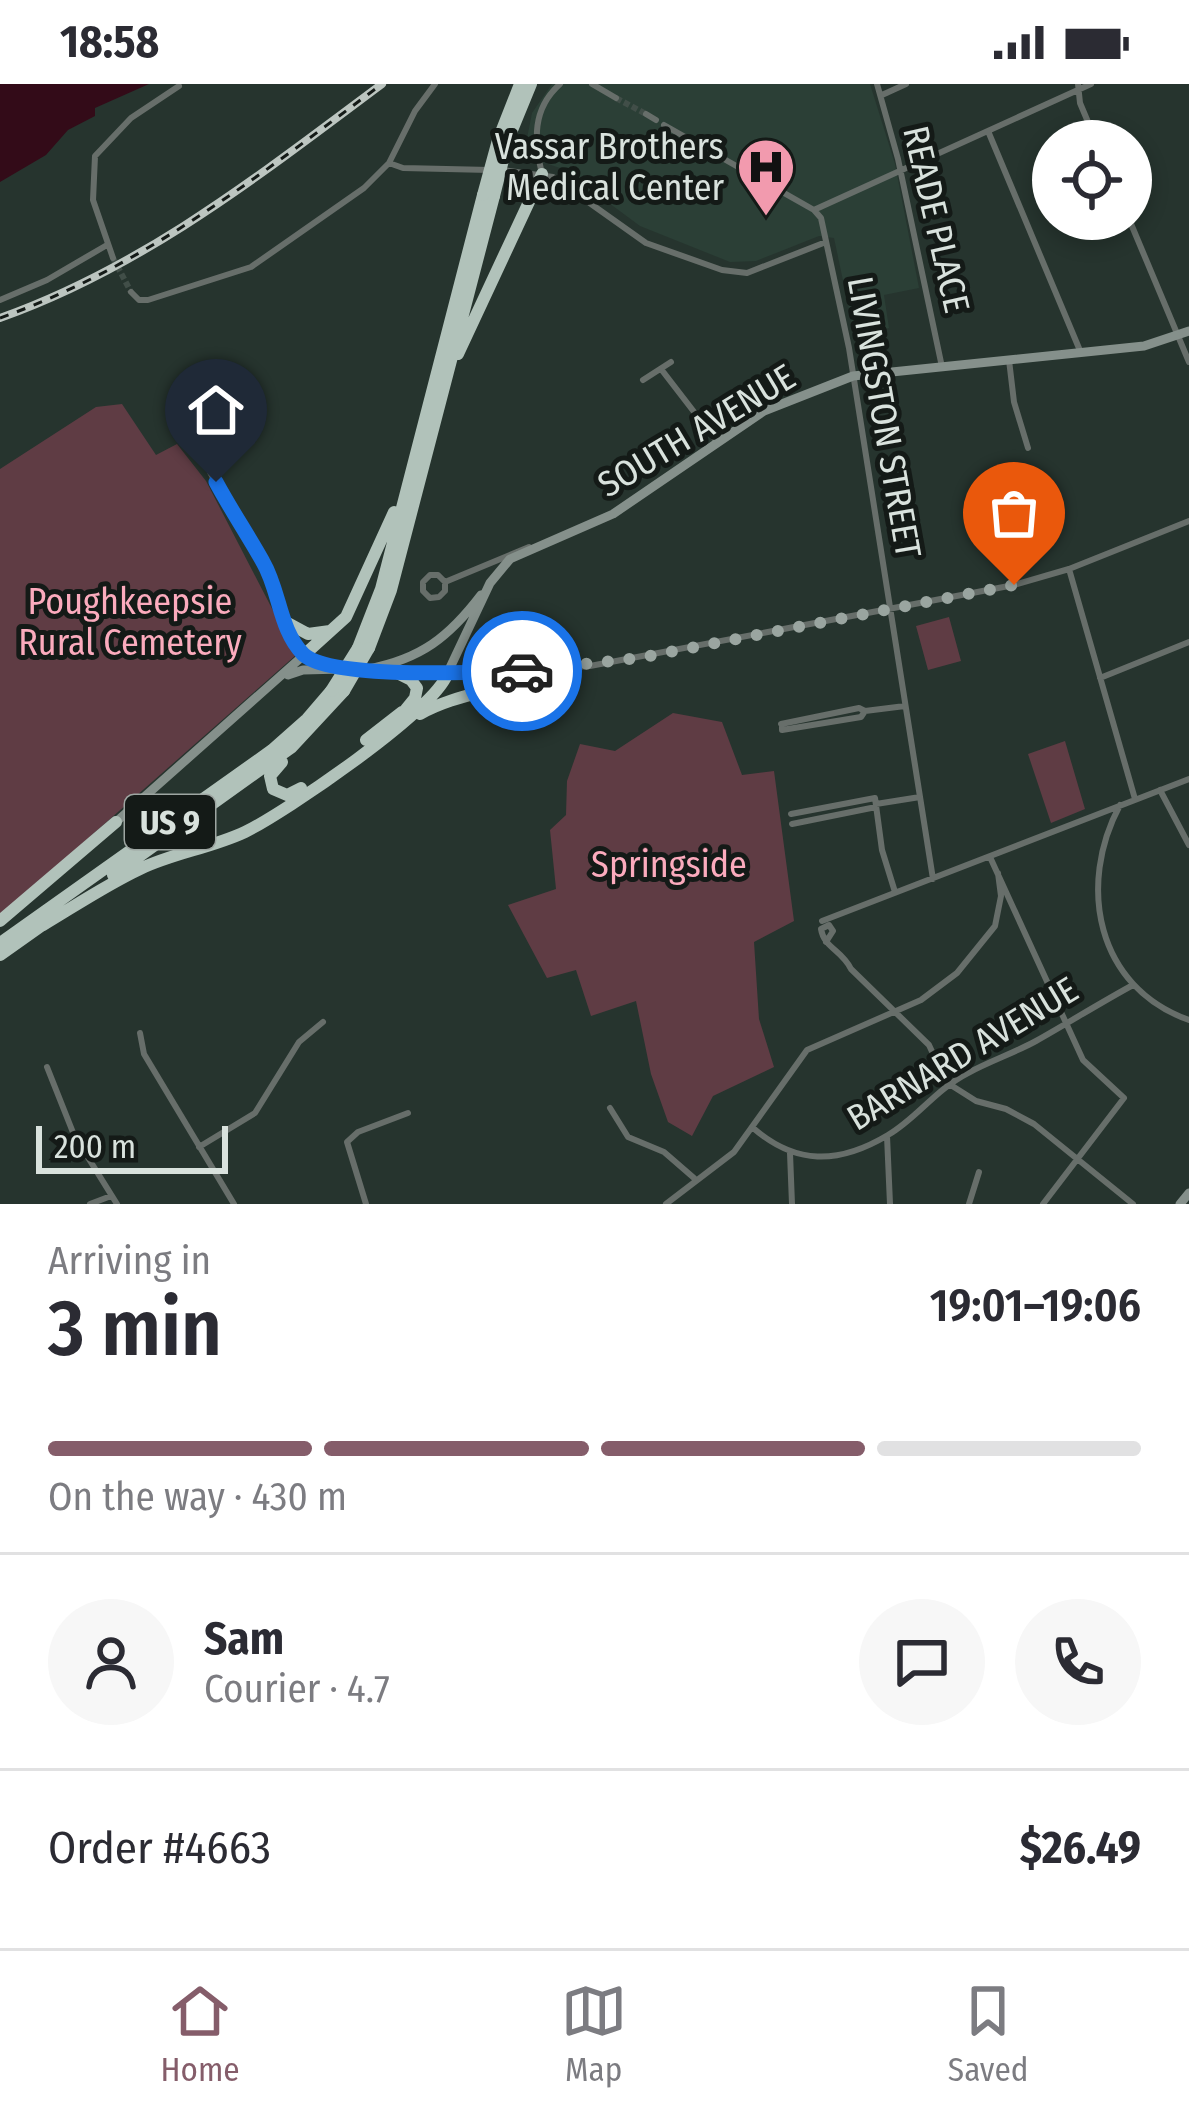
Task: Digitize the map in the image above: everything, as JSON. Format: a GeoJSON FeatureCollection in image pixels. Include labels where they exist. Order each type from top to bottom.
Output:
{"type":"FeatureCollection","features":[{"type":"Feature","properties":{"kind":"highway"},"geometry":{"type":"LineString","coordinates":[[503,140],[516,84]]}},
{"type":"Feature","properties":{"kind":"highway","name":"US 9"},"geometry":{"type":"LineString","coordinates":[[0,956],[282,754],[326,715],[388,602],[503,140],[532,84]]}},
{"type":"Feature","properties":{"kind":"highway"},"geometry":{"type":"LineString","coordinates":[[445,382],[542,174]]}},
{"type":"Feature","properties":{"kind":"highway","name":"US 9"},"geometry":{"type":"LineString","coordinates":[[363,648],[489,196]]}},
{"type":"Feature","properties":{"kind":"highway"},"geometry":{"type":"LineString","coordinates":[[304,655],[348,613],[410,478]]}},
{"type":"Feature","properties":{"kind":"highway"},"geometry":{"type":"LineString","coordinates":[[284,621],[308,634],[336,628]]}},
{"type":"Feature","properties":{"kind":"highway"},"geometry":{"type":"LineString","coordinates":[[393,730],[443,702],[525,680],[543,670]]}},
{"type":"Feature","properties":{"kind":"highway"},"geometry":{"type":"LineString","coordinates":[[392,671],[412,680],[417,688],[406,709]]}},
{"type":"Feature","properties":{"kind":"highway"},"geometry":{"type":"LineString","coordinates":[[326,715],[273,770],[270,783],[278,793],[290,795],[299,790],[448,672]]}},
{"type":"Feature","properties":{"kind":"highway"},"geometry":{"type":"LineString","coordinates":[[43,925],[140,868],[261,824],[393,730],[429,699],[448,672]]}},
{"type":"Feature","properties":{"kind":"highway","name":"US 9"},"geometry":{"type":"LineString","coordinates":[[0,943],[272,750],[337,691]]}},
{"type":"Feature","properties":{"kind":"highway"},"geometry":{"type":"LineString","coordinates":[[0,921],[116,822]]}},
{"type":"Feature","properties":{"kind":"street"},"geometry":{"type":"LineString","coordinates":[[131,292],[148,301],[251,267],[364,188],[388,163],[435,84]]}},
{"type":"Feature","properties":{"kind":"street"},"geometry":{"type":"LineString","coordinates":[[542,174],[538,117],[546,98],[560,84]]}},
{"type":"Feature","properties":{"kind":"street"},"geometry":{"type":"LineString","coordinates":[[592,84],[616,98]]}},
{"type":"Feature","properties":{"kind":"street","name":"READE PLACE"},"geometry":{"type":"LineString","coordinates":[[877,84],[901,171],[942,367]]}},
{"type":"Feature","properties":{"kind":"street"},"geometry":{"type":"LineString","coordinates":[[881,96],[906,84]]}},
{"type":"Feature","properties":{"kind":"street"},"geometry":{"type":"LineString","coordinates":[[646,114],[814,210],[1091,84]]}},
{"type":"Feature","properties":{"kind":"street"},"geometry":{"type":"LineString","coordinates":[[113,258],[93,200],[95,156],[131,118],[179,86]]}},
{"type":"Feature","properties":{"kind":"street"},"geometry":{"type":"LineString","coordinates":[[1079,87],[1087,120]]}},
{"type":"Feature","properties":{"kind":"street"},"geometry":{"type":"LineString","coordinates":[[988,131],[1081,353]]}},
{"type":"Feature","properties":{"kind":"street"},"geometry":{"type":"LineString","coordinates":[[388,163],[403,168],[542,174],[573,188],[646,243],[722,271],[747,273],[826,242]]}},
{"type":"Feature","properties":{"kind":"street","name":"LIVINGSTON STREET"},"geometry":{"type":"LineString","coordinates":[[814,210],[821,218],[853,376],[933,879]]}},
{"type":"Feature","properties":{"kind":"street"},"geometry":{"type":"LineString","coordinates":[[1139,240],[1184,334],[1189,362]]}},
{"type":"Feature","properties":{"kind":"street"},"geometry":{"type":"LineString","coordinates":[[0,300],[47,280],[107,245]]}},
{"type":"Feature","properties":{"kind":"street","name":"SOUTH AVENUE"},"geometry":{"type":"LineString","coordinates":[[448,672],[494,576],[516,554],[613,514],[764,411],[853,376],[1144,346],[1184,334]]}},
{"type":"Feature","properties":{"kind":"street"},"geometry":{"type":"LineString","coordinates":[[1009,360],[1014,402],[1028,448]]}},
{"type":"Feature","properties":{"kind":"street"},"geometry":{"type":"LineString","coordinates":[[643,380],[671,362]]}},
{"type":"Feature","properties":{"kind":"street"},"geometry":{"type":"LineString","coordinates":[[661,368],[718,443]]}},
{"type":"Feature","properties":{"kind":"street"},"geometry":{"type":"LineString","coordinates":[[210,472],[263,560],[284,621],[304,655],[342,669]]}},
{"type":"Feature","properties":{"kind":"street"},"geometry":{"type":"LineString","coordinates":[[278,681],[298,671],[543,670],[639,658],[1017,584],[1069,569],[1189,521]]}},
{"type":"Feature","properties":{"kind":"street"},"geometry":{"type":"LineString","coordinates":[[445,582],[512,551],[533,547]]}},
{"type":"Feature","properties":{"kind":"street"},"geometry":{"type":"LineString","coordinates":[[1069,569],[1136,799]]}},
{"type":"Feature","properties":{"kind":"street"},"geometry":{"type":"LineString","coordinates":[[430,575],[445,582],[445,591],[438,598],[426,596],[422,589],[430,575]]}},
{"type":"Feature","properties":{"kind":"street"},"geometry":{"type":"LineString","coordinates":[[368,669],[410,659],[435,646],[456,627],[494,576]]}},
{"type":"Feature","properties":{"kind":"street"},"geometry":{"type":"LineString","coordinates":[[1100,678],[1189,642]]}},
{"type":"Feature","properties":{"kind":"street"},"geometry":{"type":"LineString","coordinates":[[116,822],[304,655]]}},
{"type":"Feature","properties":{"kind":"street"},"geometry":{"type":"LineString","coordinates":[[865,712],[861,717],[782,730],[782,724],[859,708],[865,712],[905,706]]}},
{"type":"Feature","properties":{"kind":"street"},"geometry":{"type":"LineString","coordinates":[[822,921],[1189,779]]}},
{"type":"Feature","properties":{"kind":"street"},"geometry":{"type":"LineString","coordinates":[[1160,790],[1189,845]]}},
{"type":"Feature","properties":{"kind":"street"},"geometry":{"type":"LineString","coordinates":[[791,814],[920,796]]}},
{"type":"Feature","properties":{"kind":"street"},"geometry":{"type":"LineString","coordinates":[[792,824],[876,803]]}},
{"type":"Feature","properties":{"kind":"street"},"geometry":{"type":"LineString","coordinates":[[876,803],[882,850],[895,892]]}},
{"type":"Feature","properties":{"kind":"street"},"geometry":{"type":"LineString","coordinates":[[1120,805],[1105,837],[1096,885],[1105,936],[1133,985],[1189,1020]]}},
{"type":"Feature","properties":{"kind":"street"},"geometry":{"type":"LineString","coordinates":[[990,857],[1087,1068],[1124,1098],[1043,1204]]}},
{"type":"Feature","properties":{"kind":"street"},"geometry":{"type":"LineString","coordinates":[[666,1204],[694,1178],[730,1156],[807,1050],[939,988],[987,941],[999,914],[998,873]]}},
{"type":"Feature","properties":{"kind":"street"},"geometry":{"type":"LineString","coordinates":[[826,942],[844,954],[851,969],[929,1045],[949,1084],[976,1101],[1006,1109],[1034,1124],[1133,1204]]}},
{"type":"Feature","properties":{"kind":"street","name":"BARNARD AVENUE"},"geometry":{"type":"LineString","coordinates":[[790,1153],[831,1156],[887,1136],[949,1084],[1133,985]]}},
{"type":"Feature","properties":{"kind":"street"},"geometry":{"type":"LineString","coordinates":[[199,1148],[255,1113],[299,1042],[323,1022]]}},
{"type":"Feature","properties":{"kind":"street"},"geometry":{"type":"LineString","coordinates":[[140,1033],[144,1054],[234,1204]]}},
{"type":"Feature","properties":{"kind":"street"},"geometry":{"type":"LineString","coordinates":[[46,1067],[74,1136],[114,1200],[90,1204]]}},
{"type":"Feature","properties":{"kind":"street"},"geometry":{"type":"LineString","coordinates":[[610,1108],[628,1137],[655,1147],[694,1178]]}},
{"type":"Feature","properties":{"kind":"street"},"geometry":{"type":"LineString","coordinates":[[366,1204],[347,1142],[358,1132],[409,1113]]}},
{"type":"Feature","properties":{"kind":"street"},"geometry":{"type":"LineString","coordinates":[[752,1127],[776,1148],[790,1153],[792,1204]]}},
{"type":"Feature","properties":{"kind":"street"},"geometry":{"type":"LineString","coordinates":[[887,1136],[890,1204]]}},
{"type":"Feature","properties":{"kind":"street"},"geometry":{"type":"LineString","coordinates":[[969,1204],[979,1172]]}},
{"type":"Feature","properties":{"kind":"street"},"geometry":{"type":"LineString","coordinates":[[1180,1204],[1189,1193]]}},
{"type":"Feature","properties":{"kind":"shaded area"},"geometry":{"type":"Polygon","coordinates":[[[0,84],[149,84],[95,108],[95,116],[68,130],[46,155],[0,182],[0,84]]]}},
{"type":"Feature","properties":{"kind":"shaded area","name":"Vassar Brothers Medical Center"},"geometry":{"type":"Polygon","coordinates":[[[552,84],[870,84],[895,164],[919,288],[884,295],[889,328],[855,337],[834,238],[819,236],[756,261],[730,262],[640,226],[563,169],[530,158],[527,138],[532,113],[552,84]]]}},
{"type":"Feature","properties":{"kind":"green space","name":"Poughkeepsie Rural Cemetery"},"geometry":{"type":"Polygon","coordinates":[[[122,404],[156,455],[177,444],[206,481],[296,655],[0,916],[0,469],[96,407],[122,404]]]}},
{"type":"Feature","properties":{"kind":"green space"},"geometry":{"type":"Polygon","coordinates":[[[949,617],[961,661],[928,670],[916,626],[949,617]]]}},
{"type":"Feature","properties":{"kind":"green space","name":"Springside"},"geometry":{"type":"Polygon","coordinates":[[[673,713],[722,722],[742,775],[774,771],[794,921],[754,942],[759,1019],[774,1067],[713,1096],[692,1136],[668,1122],[651,1074],[636,1001],[591,1016],[576,970],[547,978],[508,905],[556,889],[550,830],[566,815],[567,781],[580,744],[615,751],[673,713]]]}},
{"type":"Feature","properties":{"kind":"green space"},"geometry":{"type":"Polygon","coordinates":[[[1065,741],[1085,809],[1051,823],[1028,754],[1065,741]]]}},
{"type":"Feature","properties":{"kind":"tunnel"},"geometry":{"type":"LineString","coordinates":[[616,98],[646,114]]}},
{"type":"Feature","properties":{"kind":"tunnel"},"geometry":{"type":"LineString","coordinates":[[113,258],[131,292]]}},
{"type":"Feature","properties":{"kind":"railway"},"geometry":{"type":"LineString","coordinates":[[0,318],[103,273],[200,216],[382,84]]}},
{"type":"Feature","properties":{"kind":"way so far"},"geometry":{"type":"LineString","coordinates":[[522,671],[639,658],[1014,585]]}},
{"type":"Feature","properties":{"kind":"place","name":"Vassar Brothers Medical Center"},"geometry":{"type":"Point","coordinates":[766,218]}},
{"type":"Feature","properties":{"kind":"route"},"geometry":{"type":"LineString","coordinates":[[216,482],[263,560],[298,648],[313,661],[342,669],[522,671]]}}]}
